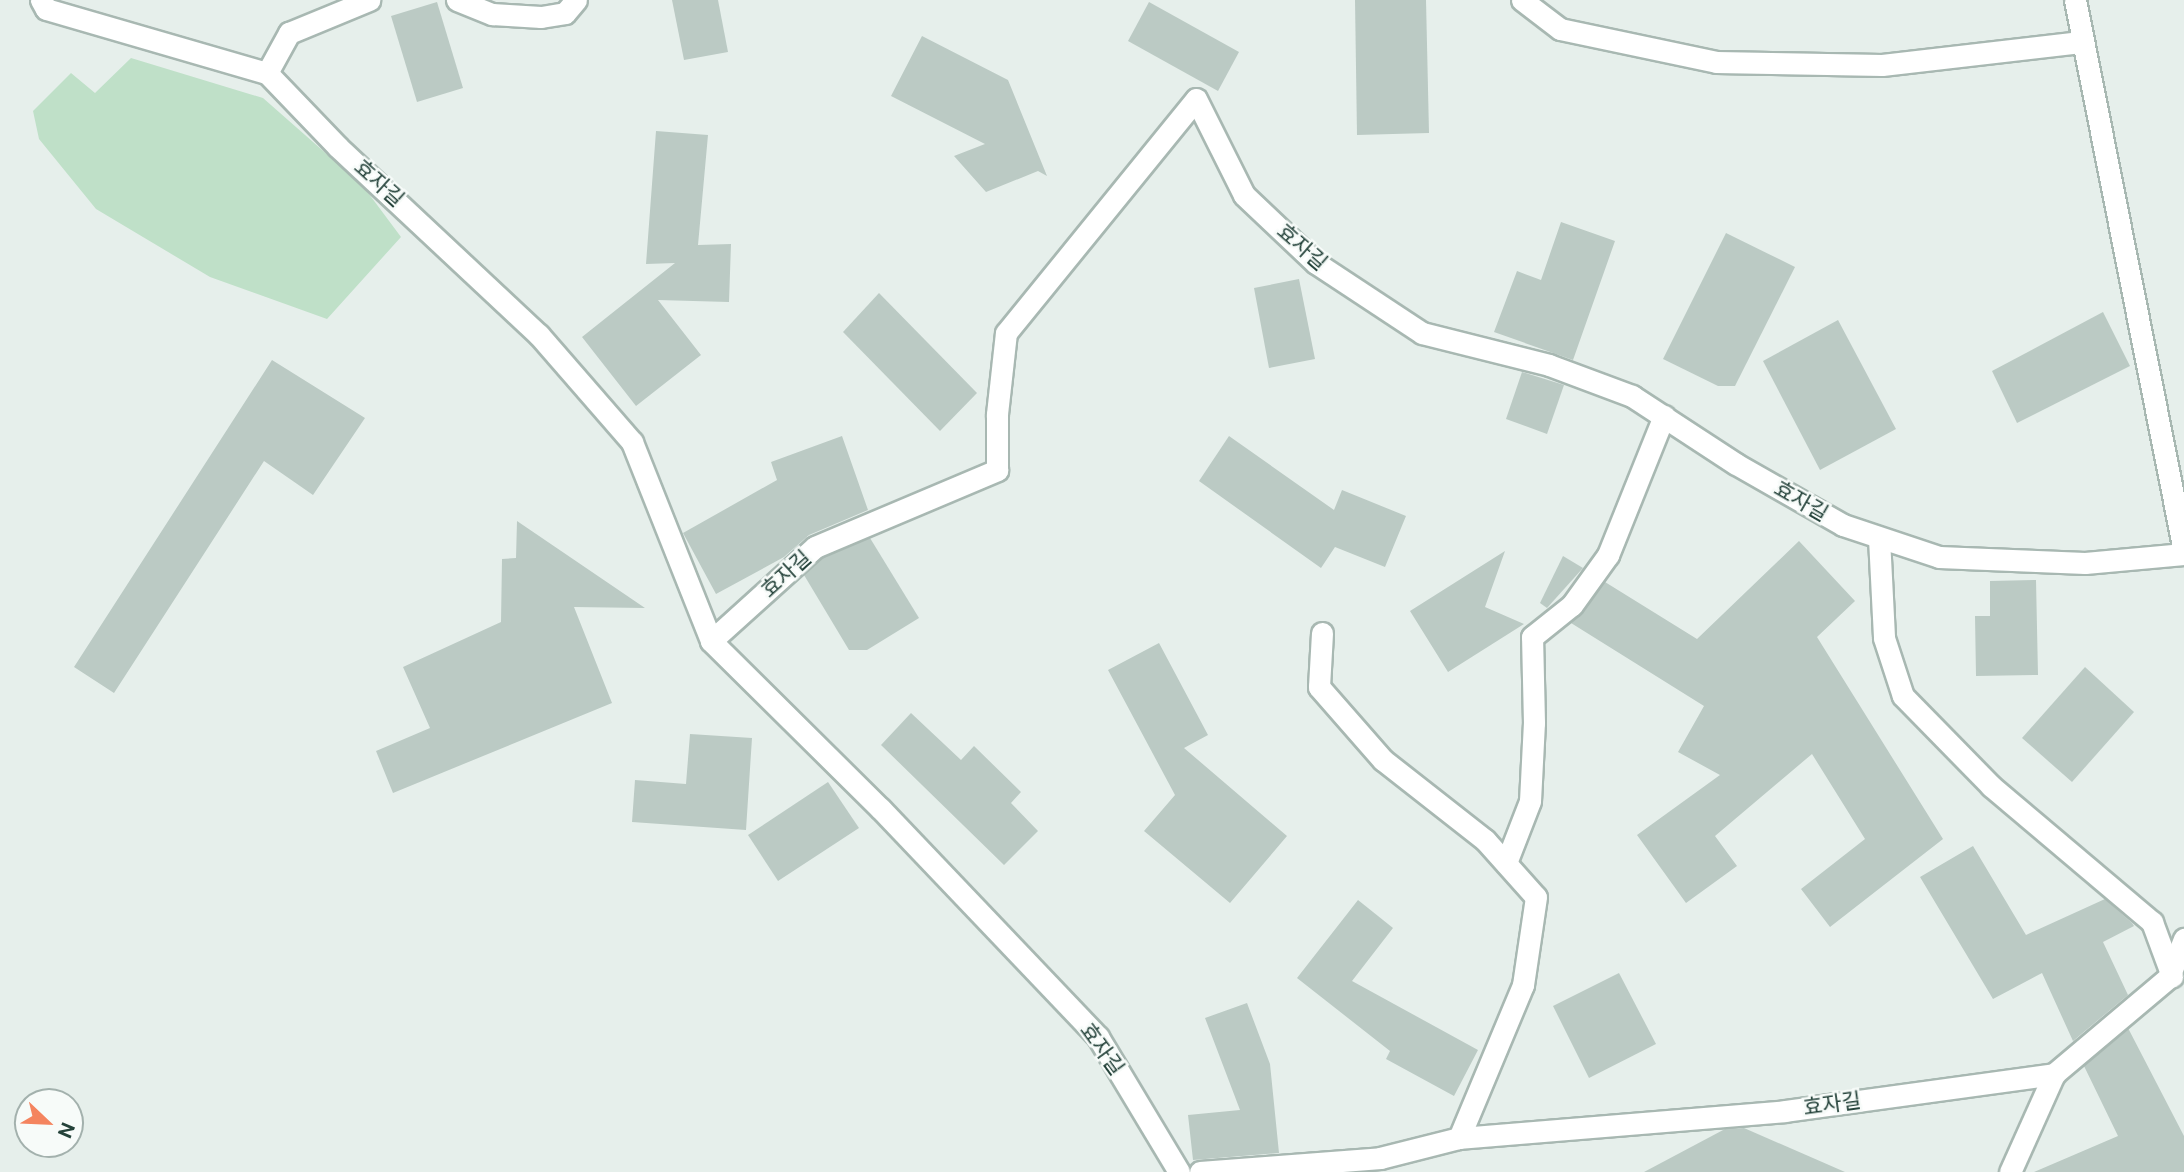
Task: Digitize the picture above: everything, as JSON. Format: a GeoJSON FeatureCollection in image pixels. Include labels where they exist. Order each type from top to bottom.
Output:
{"type":"FeatureCollection","features":[{"type":"Feature","properties":{"kind":"street"},"geometry":{"type":"LineString","coordinates":[[41,0],[46,9],[267,73],[289,33],[369,0]]}},
{"type":"Feature","properties":{"kind":"street"},"geometry":{"type":"LineString","coordinates":[[457,0],[492,14],[541,17],[565,13],[576,0]]}},
{"type":"Feature","properties":{"kind":"street"},"geometry":{"type":"LineString","coordinates":[[1522,0],[1559,29],[1716,62],[1882,65],[2081,42]]}},
{"type":"Feature","properties":{"kind":"street","name":"효자길"},"geometry":{"type":"LineString","coordinates":[[711,641],[815,547],[997,470],[997,414],[1006,333],[1196,99],[1244,195],[1316,263],[1423,332],[1549,365],[1632,396],[1843,525],[1939,557],[2085,564],[2184,552],[2081,42],[2075,0]]}},
{"type":"Feature","properties":{"kind":"street","name":"효자길"},"geometry":{"type":"LineString","coordinates":[[267,73],[338,147],[539,335],[632,442],[711,641],[881,809],[1098,1037],[1179,1172]]}},
{"type":"Feature","properties":{"kind":"street"},"geometry":{"type":"LineString","coordinates":[[1506,863],[1530,801],[1534,723],[1532,637],[1572,606],[1608,555],[1664,416]]}},
{"type":"Feature","properties":{"kind":"street"},"geometry":{"type":"LineString","coordinates":[[1879,538],[1884,638],[1903,696],[1991,786],[2152,922],[2177,974]]}},
{"type":"Feature","properties":{"kind":"street"},"geometry":{"type":"LineString","coordinates":[[1322,633],[1319,687],[1383,760],[1485,839],[1536,897],[1523,985],[1459,1138]]}},
{"type":"Feature","properties":{"kind":"street"},"geometry":{"type":"LineString","coordinates":[[2010,1172],[2054,1074],[2177,974],[2184,939]]}},
{"type":"Feature","properties":{"kind":"street","name":"효자길"},"geometry":{"type":"LineString","coordinates":[[1200,1172],[1380,1158],[1459,1138],[1785,1111],[2054,1074]]}},
{"type":"Feature","properties":{"kind":"green space"},"geometry":{"type":"Polygon","coordinates":[[[131,58],[263,98],[363,186],[401,237],[327,319],[210,277],[96,209],[39,139],[33,111],[71,73],[95,93],[131,58]]]}},
{"type":"Feature","properties":{"kind":"building"},"geometry":{"type":"Polygon","coordinates":[[[672,0],[718,0],[728,52],[684,60],[672,0]]]}},
{"type":"Feature","properties":{"kind":"building"},"geometry":{"type":"Polygon","coordinates":[[[1355,0],[1426,0],[1429,133],[1357,135],[1355,0]]]}},
{"type":"Feature","properties":{"kind":"building"},"geometry":{"type":"Polygon","coordinates":[[[437,2],[463,88],[417,102],[391,16],[437,2]]]}},
{"type":"Feature","properties":{"kind":"building"},"geometry":{"type":"Polygon","coordinates":[[[1149,2],[1239,52],[1218,91],[1128,41],[1149,2]]]}},
{"type":"Feature","properties":{"kind":"building"},"geometry":{"type":"Polygon","coordinates":[[[922,36],[1008,80],[1047,176],[1038,171],[986,192],[954,156],[985,144],[891,96],[922,36]]]}},
{"type":"Feature","properties":{"kind":"building"},"geometry":{"type":"Polygon","coordinates":[[[656,131],[708,135],[698,245],[731,244],[729,302],[658,300],[701,355],[636,406],[582,337],[675,263],[646,264],[656,131]]]}},
{"type":"Feature","properties":{"kind":"building"},"geometry":{"type":"Polygon","coordinates":[[[1561,222],[1615,241],[1573,360],[1494,332],[1517,271],[1541,280],[1561,222]]]}},
{"type":"Feature","properties":{"kind":"building"},"geometry":{"type":"Polygon","coordinates":[[[1726,233],[1795,267],[1735,386],[1718,386],[1663,359],[1726,233]]]}},
{"type":"Feature","properties":{"kind":"building"},"geometry":{"type":"Polygon","coordinates":[[[1299,279],[1315,359],[1269,368],[1254,288],[1299,279]]]}},
{"type":"Feature","properties":{"kind":"building"},"geometry":{"type":"Polygon","coordinates":[[[879,293],[977,393],[940,431],[843,332],[879,293]]]}},
{"type":"Feature","properties":{"kind":"building"},"geometry":{"type":"Polygon","coordinates":[[[2103,312],[2130,366],[2017,423],[1992,371],[2103,312]]]}},
{"type":"Feature","properties":{"kind":"building"},"geometry":{"type":"Polygon","coordinates":[[[1838,320],[1896,429],[1820,470],[1763,361],[1838,320]]]}},
{"type":"Feature","properties":{"kind":"building"},"geometry":{"type":"Polygon","coordinates":[[[272,360],[365,418],[313,495],[264,461],[114,693],[74,667],[272,360]]]}},
{"type":"Feature","properties":{"kind":"building"},"geometry":{"type":"Polygon","coordinates":[[[1522,372],[1564,385],[1547,434],[1506,419],[1522,372]]]}},
{"type":"Feature","properties":{"kind":"building"},"geometry":{"type":"Polygon","coordinates":[[[842,436],[868,510],[809,535],[784,557],[716,594],[683,533],[777,480],[771,462],[842,436]]]}},
{"type":"Feature","properties":{"kind":"building"},"geometry":{"type":"Polygon","coordinates":[[[1229,436],[1334,510],[1342,490],[1406,516],[1385,567],[1335,547],[1321,568],[1199,481],[1229,436]]]}},
{"type":"Feature","properties":{"kind":"building"},"geometry":{"type":"Polygon","coordinates":[[[517,521],[645,608],[574,607],[612,703],[393,793],[376,751],[430,728],[403,667],[501,622],[502,559],[516,558],[517,521]]]}},
{"type":"Feature","properties":{"kind":"building"},"geometry":{"type":"Polygon","coordinates":[[[870,538],[919,618],[867,650],[849,650],[804,575],[822,558],[870,538]]]}},
{"type":"Feature","properties":{"kind":"building"},"geometry":{"type":"Polygon","coordinates":[[[1799,541],[1855,601],[1817,637],[1943,839],[1830,927],[1801,889],[1865,839],[1812,754],[1715,836],[1737,866],[1686,903],[1637,835],[1720,775],[1678,752],[1704,706],[1571,623],[1605,582],[1697,639],[1799,541]]]}},
{"type":"Feature","properties":{"kind":"building"},"geometry":{"type":"Polygon","coordinates":[[[1505,551],[1485,607],[1524,624],[1448,672],[1410,611],[1505,551]]]}},
{"type":"Feature","properties":{"kind":"building"},"geometry":{"type":"Polygon","coordinates":[[[1563,556],[1583,568],[1547,608],[1540,603],[1563,556]]]}},
{"type":"Feature","properties":{"kind":"building"},"geometry":{"type":"Polygon","coordinates":[[[2036,580],[2038,675],[1976,676],[1975,616],[1990,616],[1990,581],[2036,580]]]}},
{"type":"Feature","properties":{"kind":"building"},"geometry":{"type":"Polygon","coordinates":[[[1159,643],[1208,735],[1184,748],[1287,836],[1230,903],[1144,831],[1175,795],[1108,670],[1159,643]]]}},
{"type":"Feature","properties":{"kind":"building"},"geometry":{"type":"Polygon","coordinates":[[[2085,667],[2134,712],[2072,782],[2022,738],[2085,667]]]}},
{"type":"Feature","properties":{"kind":"building"},"geometry":{"type":"Polygon","coordinates":[[[911,713],[961,760],[974,746],[1021,792],[1011,803],[1038,831],[1004,865],[881,745],[911,713]]]}},
{"type":"Feature","properties":{"kind":"building"},"geometry":{"type":"Polygon","coordinates":[[[690,734],[752,738],[746,830],[632,822],[635,780],[686,784],[690,734]]]}},
{"type":"Feature","properties":{"kind":"building"},"geometry":{"type":"Polygon","coordinates":[[[828,782],[859,828],[778,881],[748,835],[828,782]]]}},
{"type":"Feature","properties":{"kind":"building"},"geometry":{"type":"Polygon","coordinates":[[[1973,846],[2026,935],[2105,899],[2134,926],[2103,942],[2128,995],[2073,1041],[2042,973],[1993,999],[1920,877],[1973,846]]]}},
{"type":"Feature","properties":{"kind":"building"},"geometry":{"type":"Polygon","coordinates":[[[1358,900],[1393,928],[1352,981],[1478,1050],[1454,1096],[1386,1059],[1390,1051],[1297,978],[1358,900]]]}},
{"type":"Feature","properties":{"kind":"building"},"geometry":{"type":"Polygon","coordinates":[[[1619,973],[1656,1044],[1589,1078],[1553,1006],[1619,973]]]}},
{"type":"Feature","properties":{"kind":"building"},"geometry":{"type":"Polygon","coordinates":[[[1247,1003],[1270,1064],[1279,1153],[1193,1160],[1188,1115],[1240,1110],[1205,1018],[1247,1003]]]}},
{"type":"Feature","properties":{"kind":"building"},"geometry":{"type":"Polygon","coordinates":[[[2128,1028],[2184,1136],[2184,1172],[2034,1172],[2118,1136],[2084,1066],[2128,1028]]]}},
{"type":"Feature","properties":{"kind":"building"},"geometry":{"type":"Polygon","coordinates":[[[1744,1128],[1845,1172],[1644,1172],[1725,1129],[1744,1128]]]}}]}
